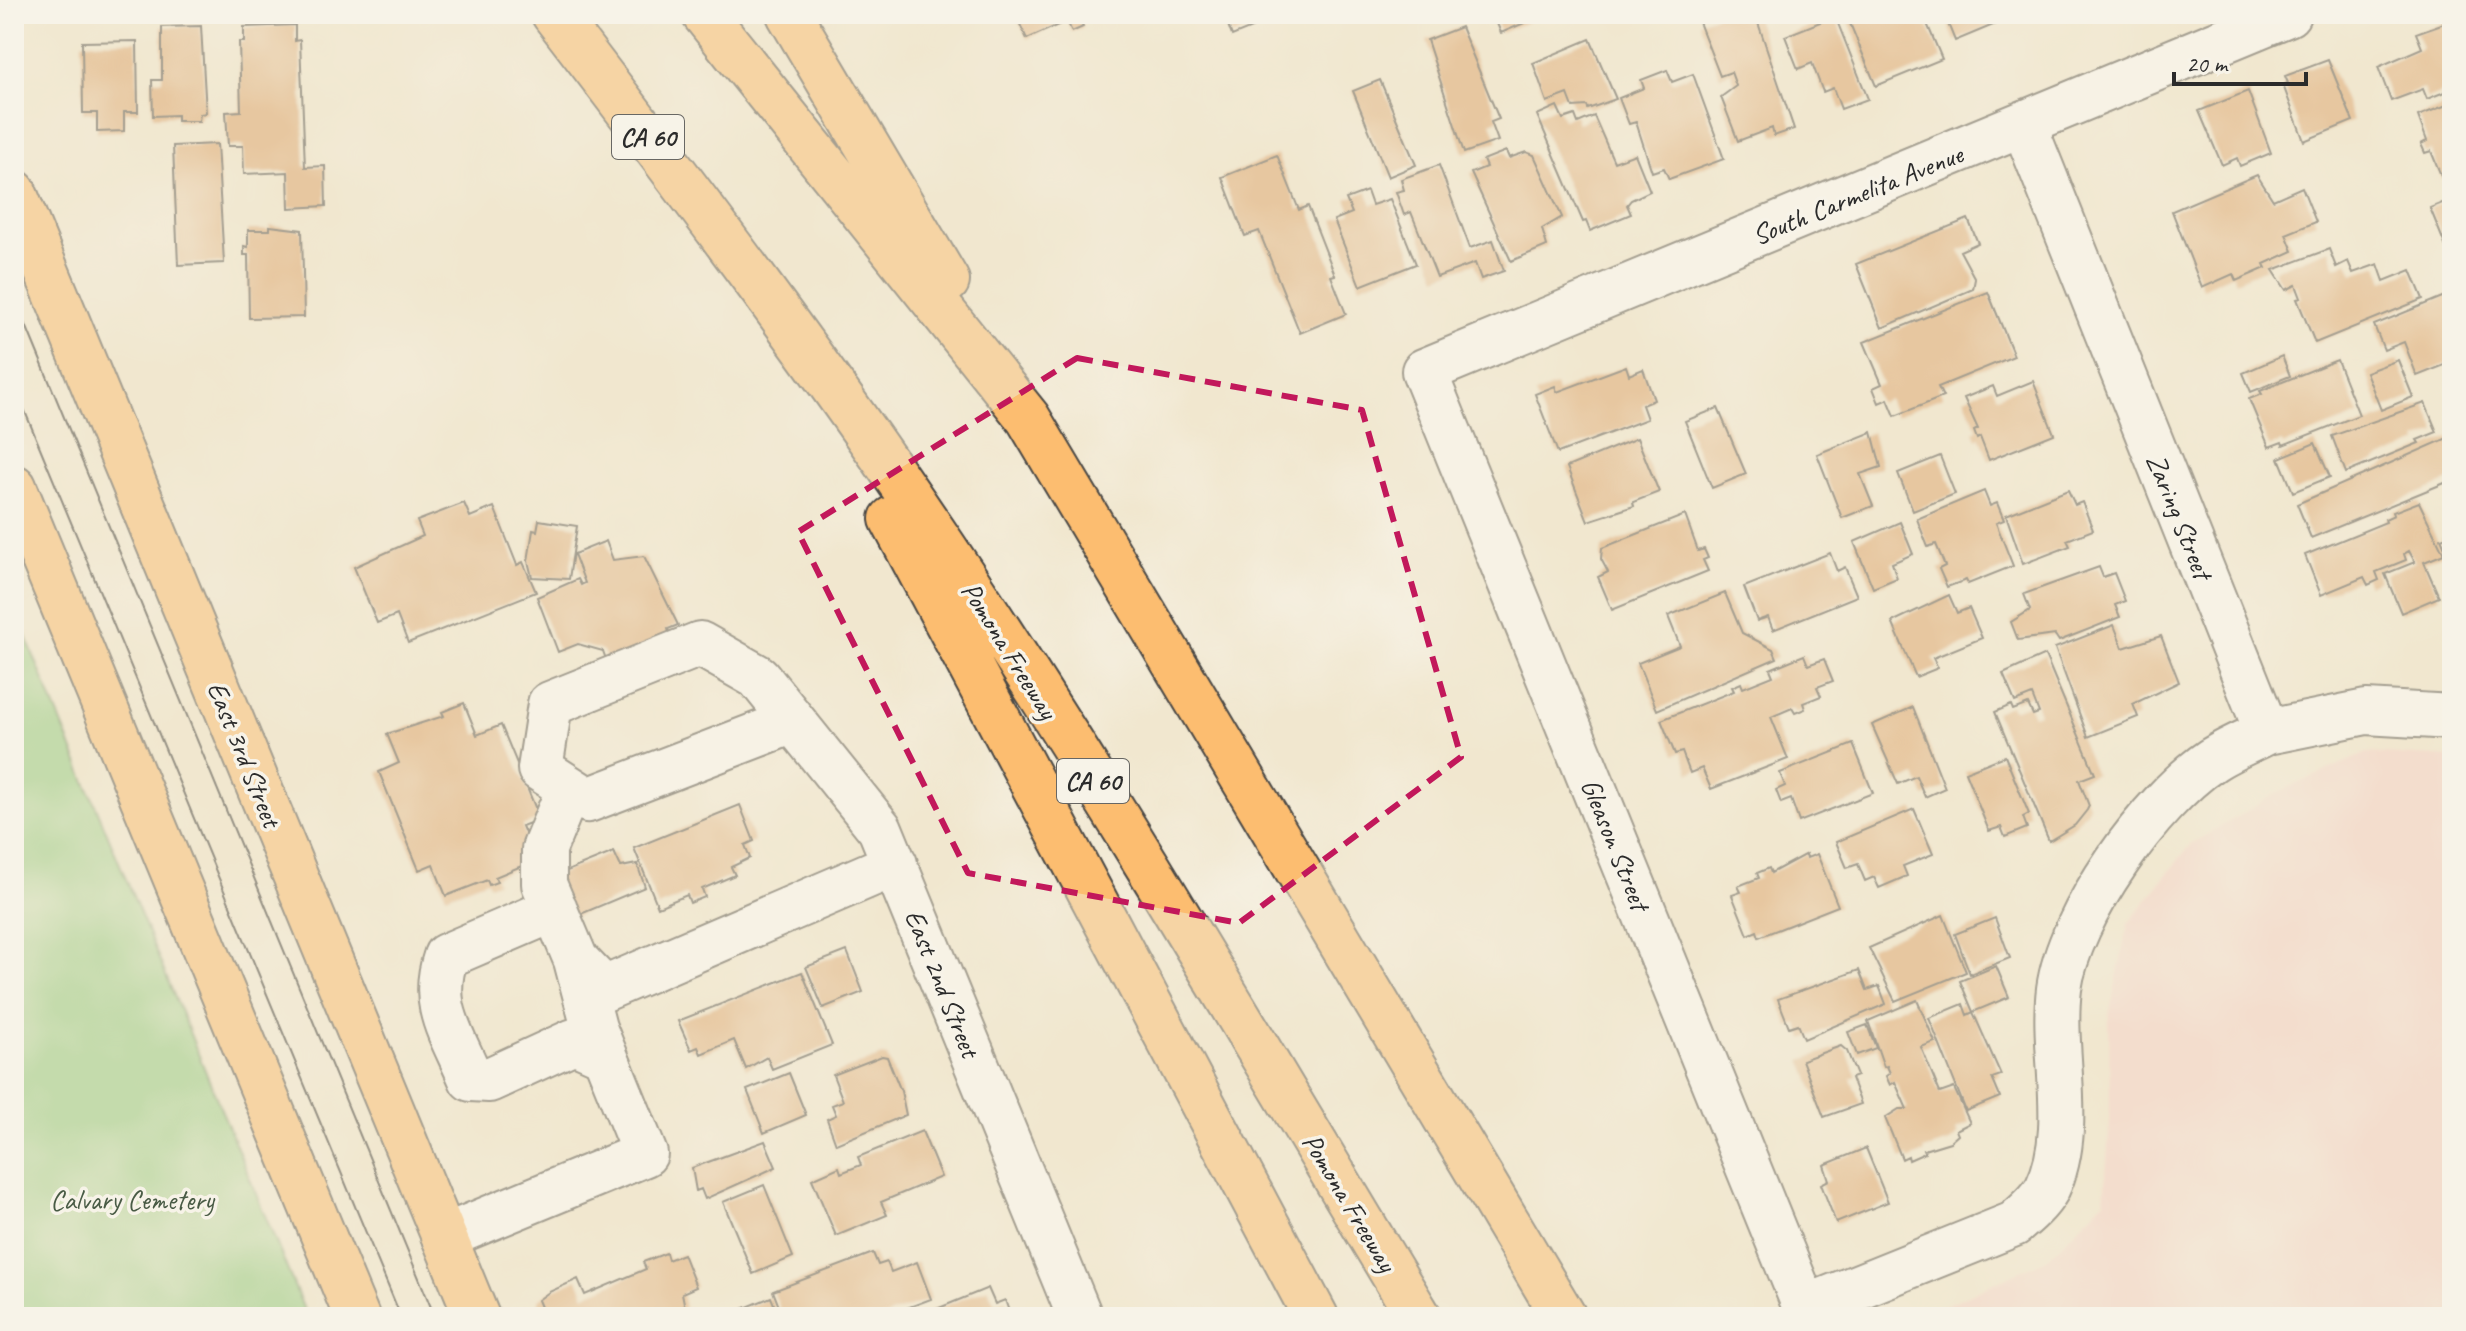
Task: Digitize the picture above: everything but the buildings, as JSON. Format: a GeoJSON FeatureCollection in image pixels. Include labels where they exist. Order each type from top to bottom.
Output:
{"type":"FeatureCollection","features":[{"type":"Feature","properties":{"kind":"main road","name":"Pomona Freeway"},"geometry":{"type":"LineString","coordinates":[[554,14],[742,261],[966,579],[1154,878],[1419,1317]]}},
{"type":"Feature","properties":{"kind":"main road"},"geometry":{"type":"LineString","coordinates":[[704,14],[1028,418]]}},
{"type":"Feature","properties":{"kind":"main road"},"geometry":{"type":"LineString","coordinates":[[789,14],[1564,1317]]}},
{"type":"Feature","properties":{"kind":"main road","name":"East 3rd Street"},"geometry":{"type":"LineString","coordinates":[[14,192],[477,1317]]}},
{"type":"Feature","properties":{"kind":"main road"},"geometry":{"type":"LineString","coordinates":[[742,261],[922,570],[1316,1317]]}},
{"type":"Feature","properties":{"kind":"main road"},"geometry":{"type":"LineString","coordinates":[[14,487],[357,1317]]}},
{"type":"Feature","properties":{"kind":"street","name":"South Carmelita Avenue"},"geometry":{"type":"LineString","coordinates":[[1424,371],[2288,14]]}},
{"type":"Feature","properties":{"kind":"street","name":"Zaring Street"},"geometry":{"type":"LineString","coordinates":[[2024,125],[2267,732]]}},
{"type":"Feature","properties":{"kind":"street","name":"Gleason Street"},"geometry":{"type":"LineString","coordinates":[[1424,371],[1807,1312]]}},
{"type":"Feature","properties":{"kind":"street","name":"East 2nd Street"},"geometry":{"type":"LineString","coordinates":[[569,788],[540,769],[550,704],[700,644],[758,677],[880,829],[1080,1317]]}},
{"type":"Feature","properties":{"kind":"street"},"geometry":{"type":"LineString","coordinates":[[1807,1312],[2014,1224],[2047,1189],[2060,1124],[2059,988],[2072,940],[2117,862],[2172,796],[2212,760],[2267,732],[2366,712],[2452,717]]}},
{"type":"Feature","properties":{"kind":"street"},"geometry":{"type":"LineString","coordinates":[[444,1237],[645,1154],[605,1055],[576,960],[544,884],[544,849],[569,788],[588,800],[793,721]]}},
{"type":"Feature","properties":{"kind":"street"},"geometry":{"type":"LineString","coordinates":[[576,960],[604,989],[895,864]]}},
{"type":"Feature","properties":{"kind":"street"},"geometry":{"type":"LineString","coordinates":[[555,909],[446,956],[438,980],[440,1004],[471,1079],[489,1080],[574,1041],[605,1055]]}},
{"type":"Feature","properties":{"kind":"highlighted area"},"geometry":{"type":"Polygon","coordinates":[[[1077,358],[1362,410],[1461,757],[1239,923],[968,873],[798,532],[1077,358]]]}},
{"type":"Feature","properties":{"kind":"shaded area"},"geometry":{"type":"Polygon","coordinates":[[[2367,753],[2452,758],[2452,1317],[1920,1317],[2047,1259],[2104,1201],[2110,1121],[2109,1016],[2128,924],[2190,845],[2278,792],[2367,753]]]}},
{"type":"Feature","properties":{"kind":"green space","name":"Calvary Cemetery"},"geometry":{"type":"Polygon","coordinates":[[[14,608],[307,1317],[14,1317],[14,608]]]}},
{"type":"Feature","properties":{"kind":"tram line"},"geometry":{"type":"LineString","coordinates":[[14,296],[435,1317]]}},
{"type":"Feature","properties":{"kind":"tram line"},"geometry":{"type":"LineString","coordinates":[[14,385],[401,1317]]}}]}
